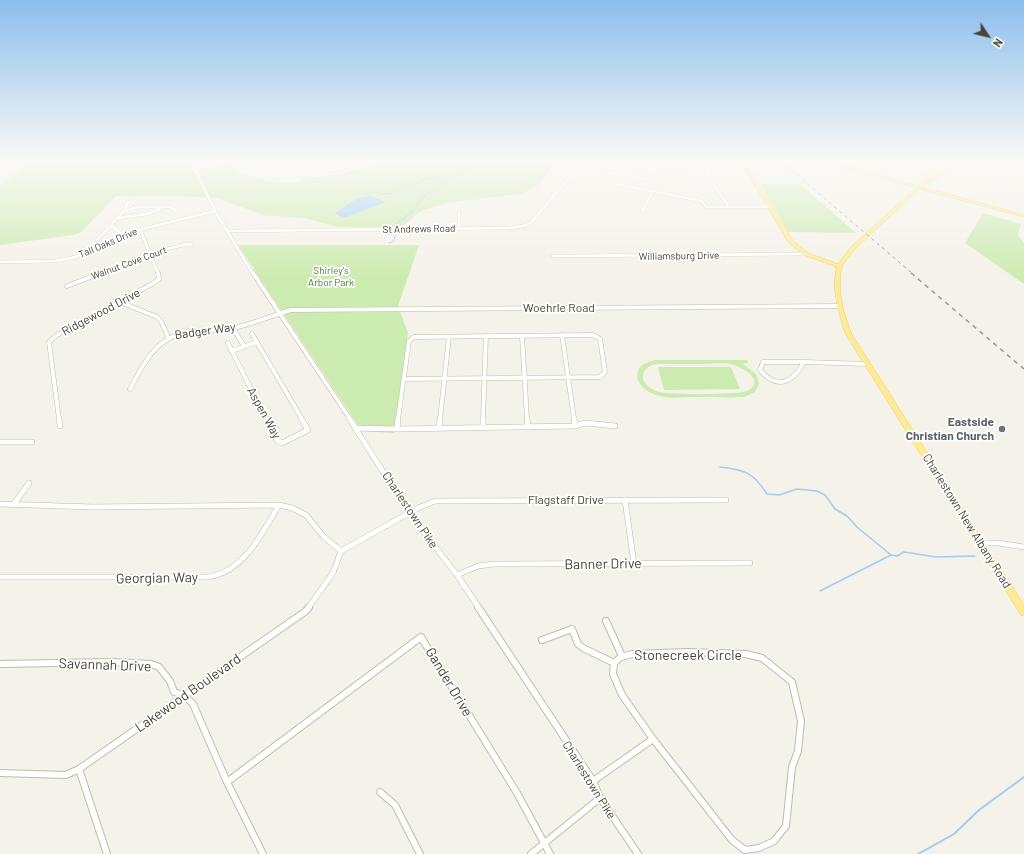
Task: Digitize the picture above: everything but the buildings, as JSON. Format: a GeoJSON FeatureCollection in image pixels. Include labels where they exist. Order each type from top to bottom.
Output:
{"type":"FeatureCollection","features":[{"type":"Feature","properties":{"kind":"main road"},"geometry":{"type":"LineString","coordinates":[[766,201],[791,242],[806,254],[840,266],[853,248],[904,201]]}},
{"type":"Feature","properties":{"kind":"main road"},"geometry":{"type":"LineString","coordinates":[[969,201],[1024,216]]}},
{"type":"Feature","properties":{"kind":"main road","name":"Charlestown New Albany Road"},"geometry":{"type":"LineString","coordinates":[[840,266],[838,282],[839,306],[848,333],[1024,612]]}},
{"type":"Feature","properties":{"kind":"street"},"geometry":{"type":"LineString","coordinates":[[126,210],[126,206],[130,201]]}},
{"type":"Feature","properties":{"kind":"street","name":"Charlestown Pike"},"geometry":{"type":"LineString","coordinates":[[210,201],[215,212],[254,275],[356,428],[409,513],[457,576],[592,781],[600,798],[638,854]]}},
{"type":"Feature","properties":{"kind":"street","name":"St Andrews Road"},"geometry":{"type":"LineString","coordinates":[[227,231],[508,228],[523,226],[531,223],[549,201]]}},
{"type":"Feature","properties":{"kind":"street"},"geometry":{"type":"LineString","coordinates":[[642,211],[648,201]]}},
{"type":"Feature","properties":{"kind":"street"},"geometry":{"type":"LineString","coordinates":[[701,201],[706,208],[769,207]]}},
{"type":"Feature","properties":{"kind":"street"},"geometry":{"type":"LineString","coordinates":[[725,201],[729,207]]}},
{"type":"Feature","properties":{"kind":"street"},"geometry":{"type":"LineString","coordinates":[[97,240],[126,210],[133,208],[171,207],[176,211]]}},
{"type":"Feature","properties":{"kind":"street"},"geometry":{"type":"LineString","coordinates":[[117,218],[147,214],[162,208]]}},
{"type":"Feature","properties":{"kind":"street","name":"Tall Oaks Drive"},"geometry":{"type":"LineString","coordinates":[[0,262],[55,261],[72,258],[140,229],[215,212]]}},
{"type":"Feature","properties":{"kind":"street"},"geometry":{"type":"LineString","coordinates":[[459,213],[459,228]]}},
{"type":"Feature","properties":{"kind":"street"},"geometry":{"type":"LineString","coordinates":[[112,226],[123,235]]}},
{"type":"Feature","properties":{"kind":"street","name":"Ridgewood Drive"},"geometry":{"type":"LineString","coordinates":[[60,426],[49,342],[57,335],[120,302],[159,279],[151,253],[140,229]]}},
{"type":"Feature","properties":{"kind":"street","name":"Walnut Cove Court"},"geometry":{"type":"LineString","coordinates":[[67,286],[151,253],[192,244]]}},
{"type":"Feature","properties":{"kind":"street","name":"Williamsburg Drive"},"geometry":{"type":"LineString","coordinates":[[553,256],[806,254]]}},
{"type":"Feature","properties":{"kind":"street"},"geometry":{"type":"LineString","coordinates":[[120,302],[157,317],[161,321],[168,337]]}},
{"type":"Feature","properties":{"kind":"street","name":"Woehrle Road"},"geometry":{"type":"LineString","coordinates":[[280,312],[299,310],[839,306]]}},
{"type":"Feature","properties":{"kind":"street","name":"Badger Way"},"geometry":{"type":"LineString","coordinates":[[130,388],[152,350],[168,337],[195,331],[235,328],[280,312]]}},
{"type":"Feature","properties":{"kind":"street"},"geometry":{"type":"LineString","coordinates":[[235,328],[246,346]]}},
{"type":"Feature","properties":{"kind":"street","name":"Aspen Way"},"geometry":{"type":"LineString","coordinates":[[228,343],[277,440],[282,443],[308,430],[252,334]]}},
{"type":"Feature","properties":{"kind":"street"},"geometry":{"type":"LineString","coordinates":[[562,335],[575,426]]}},
{"type":"Feature","properties":{"kind":"street"},"geometry":{"type":"LineString","coordinates":[[397,429],[409,341],[416,337],[593,335],[599,338],[605,372],[600,376],[404,379]]}},
{"type":"Feature","properties":{"kind":"street"},"geometry":{"type":"LineString","coordinates":[[483,428],[486,336]]}},
{"type":"Feature","properties":{"kind":"street"},"geometry":{"type":"LineString","coordinates":[[522,336],[528,427]]}},
{"type":"Feature","properties":{"kind":"street"},"geometry":{"type":"LineString","coordinates":[[439,429],[449,337]]}},
{"type":"Feature","properties":{"kind":"street"},"geometry":{"type":"LineString","coordinates":[[232,351],[257,342]]}},
{"type":"Feature","properties":{"kind":"street"},"geometry":{"type":"LineString","coordinates":[[804,362],[794,377],[789,381],[774,380],[767,377],[760,370],[763,362],[804,362],[867,364]]}},
{"type":"Feature","properties":{"kind":"street"},"geometry":{"type":"LineString","coordinates":[[356,428],[439,429],[575,426],[586,423],[615,426]]}},
{"type":"Feature","properties":{"kind":"street"},"geometry":{"type":"LineString","coordinates":[[0,442],[32,442]]}},
{"type":"Feature","properties":{"kind":"street"},"geometry":{"type":"LineString","coordinates":[[14,504],[30,483]]}},
{"type":"Feature","properties":{"kind":"street","name":"Flagstaff Drive"},"geometry":{"type":"LineString","coordinates":[[409,513],[425,504],[446,500],[726,500]]}},
{"type":"Feature","properties":{"kind":"street"},"geometry":{"type":"LineString","coordinates":[[625,500],[634,564]]}},
{"type":"Feature","properties":{"kind":"street"},"geometry":{"type":"LineString","coordinates":[[0,504],[93,507],[279,505],[292,508],[306,515],[324,537],[341,551],[409,513]]}},
{"type":"Feature","properties":{"kind":"street","name":"Georgian Way"},"geometry":{"type":"LineString","coordinates":[[0,578],[208,578],[228,571],[238,564],[263,531],[279,505]]}},
{"type":"Feature","properties":{"kind":"street"},"geometry":{"type":"LineString","coordinates":[[981,543],[998,543],[1024,547]]}},
{"type":"Feature","properties":{"kind":"street","name":"Lakewood Boulevard"},"geometry":{"type":"LineString","coordinates":[[0,774],[66,774],[79,769],[306,611],[333,573],[341,551]]}},
{"type":"Feature","properties":{"kind":"street","name":"Banner Drive"},"geometry":{"type":"LineString","coordinates":[[457,576],[478,566],[494,564],[750,563]]}},
{"type":"Feature","properties":{"kind":"street"},"geometry":{"type":"LineString","coordinates":[[606,621],[622,656]]}},
{"type":"Feature","properties":{"kind":"street"},"geometry":{"type":"LineString","coordinates":[[542,640],[572,629],[578,644],[583,648],[614,663]]}},
{"type":"Feature","properties":{"kind":"street","name":"Gander Drive"},"geometry":{"type":"LineString","coordinates":[[227,782],[422,637],[517,793],[550,854]]}},
{"type":"Feature","properties":{"kind":"street","name":"Stonecreek Circle"},"geometry":{"type":"LineString","coordinates":[[688,652],[746,654],[762,658],[792,682],[801,721],[798,751],[792,767],[786,826],[774,841],[759,848],[745,850],[732,840],[653,739],[622,695],[613,674],[614,663],[622,656],[632,654],[688,652]]}},
{"type":"Feature","properties":{"kind":"street","name":"Savannah Drive"},"geometry":{"type":"LineString","coordinates":[[0,664],[113,662],[151,664],[159,667],[170,681],[174,692],[184,695],[193,704],[227,782],[263,854]]}},
{"type":"Feature","properties":{"kind":"street"},"geometry":{"type":"LineString","coordinates":[[592,781],[653,739]]}},
{"type":"Feature","properties":{"kind":"street"},"geometry":{"type":"LineString","coordinates":[[79,769],[107,854]]}},
{"type":"Feature","properties":{"kind":"street"},"geometry":{"type":"LineString","coordinates":[[380,792],[395,805],[420,854]]}},
{"type":"Feature","properties":{"kind":"street"},"geometry":{"type":"LineString","coordinates":[[532,854],[600,798]]}},
{"type":"Feature","properties":{"kind":"green space"},"geometry":{"type":"Polygon","coordinates":[[[0,201],[111,201],[81,232],[73,235],[0,245],[0,201]]]}},
{"type":"Feature","properties":{"kind":"green space"},"geometry":{"type":"Polygon","coordinates":[[[224,201],[459,201],[449,202],[419,212],[402,227],[338,227],[304,218],[264,215],[224,201]]]}},
{"type":"Feature","properties":{"kind":"green space"},"geometry":{"type":"Polygon","coordinates":[[[770,201],[819,201],[856,233],[788,232],[770,201]]]}},
{"type":"Feature","properties":{"kind":"green space"},"geometry":{"type":"Polygon","coordinates":[[[983,213],[1021,224],[1018,234],[1024,244],[1024,284],[965,243],[983,213]]]}},
{"type":"Feature","properties":{"kind":"green space","name":"Shirley's Arbor Park"},"geometry":{"type":"Polygon","coordinates":[[[238,245],[419,245],[398,306],[408,333],[394,433],[362,431],[238,245]]]}},
{"type":"Feature","properties":{"kind":"green space"},"geometry":{"type":"Polygon","coordinates":[[[655,360],[747,360],[748,363],[743,364],[756,374],[759,384],[755,392],[744,397],[664,397],[643,388],[637,376],[641,367],[655,360]],[[655,364],[645,370],[643,379],[644,382],[653,390],[676,394],[731,393],[747,391],[753,387],[755,382],[749,373],[731,364],[655,364]]]}},
{"type":"Feature","properties":{"kind":"green space"},"geometry":{"type":"Polygon","coordinates":[[[658,367],[731,367],[740,389],[664,390],[658,367]]]}},
{"type":"Feature","properties":{"kind":"water"},"geometry":{"type":"Polygon","coordinates":[[[354,201],[386,202],[346,217],[342,217],[335,213],[354,201]]]}},
{"type":"Feature","properties":{"kind":"waterway"},"geometry":{"type":"LineString","coordinates":[[397,227],[396,224],[412,212],[421,201]]}},
{"type":"Feature","properties":{"kind":"waterway"},"geometry":{"type":"LineString","coordinates":[[389,243],[394,241],[396,230]]}},
{"type":"Feature","properties":{"kind":"waterway"},"geometry":{"type":"LineString","coordinates":[[720,467],[736,469],[748,473],[757,481],[767,494],[779,495],[797,489],[817,491],[825,495],[835,509],[847,516],[857,527],[891,555]]}},
{"type":"Feature","properties":{"kind":"waterway"},"geometry":{"type":"LineString","coordinates":[[891,555],[897,556],[904,552],[936,557],[975,556]]}},
{"type":"Feature","properties":{"kind":"waterway"},"geometry":{"type":"LineString","coordinates":[[820,591],[891,555]]}},
{"type":"Feature","properties":{"kind":"waterway"},"geometry":{"type":"LineString","coordinates":[[918,854],[954,834],[979,810],[1024,777]]}},
{"type":"Feature","properties":{"kind":"railway"},"geometry":{"type":"LineString","coordinates":[[828,201],[913,274]]}},
{"type":"Feature","properties":{"kind":"railway"},"geometry":{"type":"LineString","coordinates":[[911,273],[1024,369]]}},
{"type":"Feature","properties":{"kind":"place","name":"Eastside Christian Church"},"geometry":{"type":"Point","coordinates":[1002,429]}}]}
